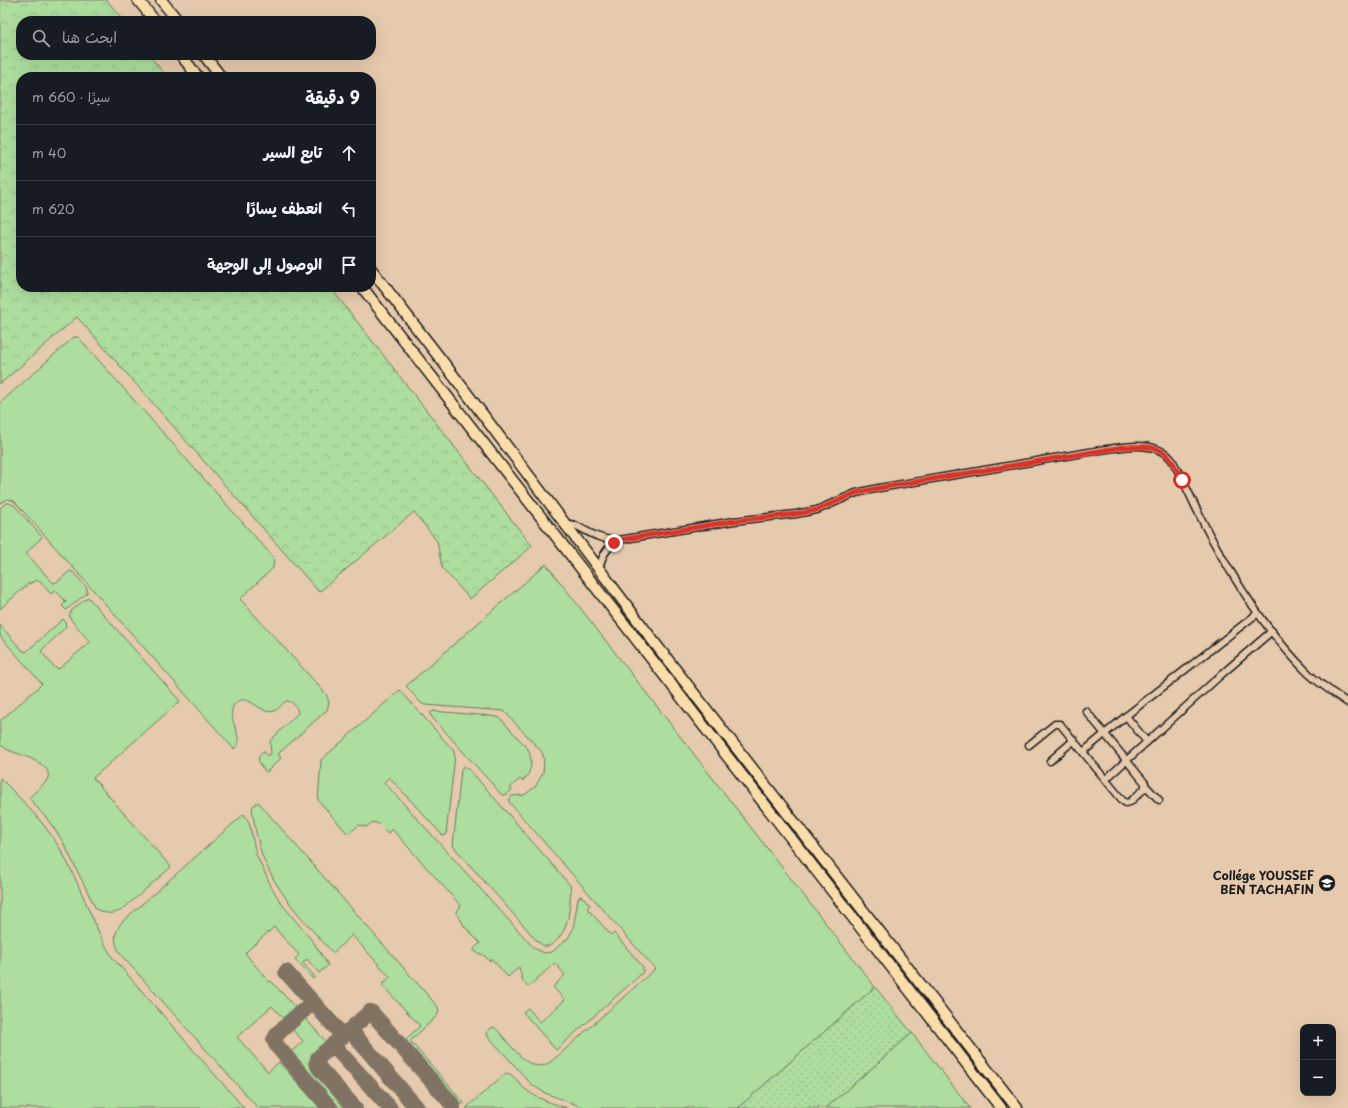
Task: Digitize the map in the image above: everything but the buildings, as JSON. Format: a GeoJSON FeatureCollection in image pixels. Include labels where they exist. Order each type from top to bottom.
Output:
{"type":"FeatureCollection","features":[{"type":"Feature","properties":{"kind":"highway"},"geometry":{"type":"LineString","coordinates":[[138,0],[151,16]]}},
{"type":"Feature","properties":{"kind":"highway"},"geometry":{"type":"LineString","coordinates":[[161,0],[174,16]]}},
{"type":"Feature","properties":{"kind":"highway"},"geometry":{"type":"LineString","coordinates":[[185,60],[194,72]]}},
{"type":"Feature","properties":{"kind":"highway"},"geometry":{"type":"LineString","coordinates":[[208,60],[217,72]]}},
{"type":"Feature","properties":{"kind":"highway"},"geometry":{"type":"LineString","coordinates":[[376,275],[453,375],[657,646],[1017,1108]]}},
{"type":"Feature","properties":{"kind":"highway"},"geometry":{"type":"LineString","coordinates":[[366,292],[736,767],[912,996],[1001,1108]]}},
{"type":"Feature","properties":{"kind":"highway"},"geometry":{"type":"LineString","coordinates":[[555,535],[566,526]]}},
{"type":"Feature","properties":{"kind":"highway"},"geometry":{"type":"LineString","coordinates":[[912,996],[923,987]]}},
{"type":"Feature","properties":{"kind":"street"},"geometry":{"type":"LineString","coordinates":[[566,526],[570,524],[575,525],[599,538],[619,540],[734,521],[796,514],[817,510],[856,493],[879,488],[1101,450],[1123,447],[1146,447],[1162,451],[1172,460],[1213,541],[1239,586],[1290,654],[1326,688],[1348,703]]}},
{"type":"Feature","properties":{"kind":"street"},"geometry":{"type":"LineString","coordinates":[[599,569],[604,553],[619,540]]}},
{"type":"Feature","properties":{"kind":"street"},"geometry":{"type":"LineString","coordinates":[[1083,752],[1126,716],[1258,613]]}},
{"type":"Feature","properties":{"kind":"street"},"geometry":{"type":"LineString","coordinates":[[1106,779],[1272,631]]}},
{"type":"Feature","properties":{"kind":"street"},"geometry":{"type":"LineString","coordinates":[[1086,711],[1159,800]]}},
{"type":"Feature","properties":{"kind":"street"},"geometry":{"type":"LineString","coordinates":[[1126,716],[1147,742]]}},
{"type":"Feature","properties":{"kind":"street"},"geometry":{"type":"LineString","coordinates":[[1029,745],[1055,724],[1061,724],[1123,801],[1126,803],[1130,802],[1146,786]]}},
{"type":"Feature","properties":{"kind":"street"},"geometry":{"type":"LineString","coordinates":[[1050,760],[1074,740]]}},
{"type":"Feature","properties":{"kind":"green space"},"geometry":{"type":"Polygon","coordinates":[[[0,0],[107,0],[119,16],[16,16],[16,60],[153,60],[163,72],[16,72],[16,292],[334,292],[532,546],[470,599],[442,568],[437,541],[414,512],[319,592],[77,317],[0,384],[0,0]]]}},
{"type":"Feature","properties":{"kind":"green space"},"geometry":{"type":"Polygon","coordinates":[[[74,337],[78,337],[274,558],[273,568],[240,599],[326,694],[329,702],[327,710],[278,754],[281,758],[266,772],[260,764],[259,756],[264,751],[266,755],[271,754],[270,741],[298,713],[294,705],[291,702],[286,701],[276,710],[269,712],[246,700],[237,702],[233,707],[232,713],[238,739],[234,749],[14,501],[8,499],[0,503],[0,403],[74,337]]]}},
{"type":"Feature","properties":{"kind":"green space"},"geometry":{"type":"Polygon","coordinates":[[[6,503],[14,505],[42,537],[26,553],[53,583],[57,582],[70,571],[74,573],[87,588],[87,593],[66,610],[62,606],[66,602],[55,590],[51,594],[37,580],[28,584],[0,609],[0,508],[6,503]]]}},
{"type":"Feature","properties":{"kind":"green space"},"geometry":{"type":"Polygon","coordinates":[[[546,564],[875,987],[738,1108],[585,1108],[545,1093],[532,1085],[487,1035],[488,1030],[494,1027],[517,1053],[530,1064],[538,1066],[545,1065],[551,1062],[655,969],[509,802],[509,799],[512,796],[524,795],[535,787],[543,773],[544,760],[542,752],[504,711],[425,705],[421,703],[406,686],[546,564]]]}},
{"type":"Feature","properties":{"kind":"green space"},"geometry":{"type":"Polygon","coordinates":[[[88,597],[180,701],[93,778],[171,867],[122,910],[112,913],[102,912],[96,909],[62,840],[48,820],[29,798],[47,780],[48,774],[46,769],[36,761],[8,750],[0,745],[0,721],[42,684],[0,636],[0,625],[22,650],[26,652],[63,619],[66,627],[41,651],[54,667],[59,669],[90,642],[69,616],[72,610],[88,597]]]}},
{"type":"Feature","properties":{"kind":"green space"},"geometry":{"type":"Polygon","coordinates":[[[400,690],[453,750],[455,755],[446,835],[443,836],[389,777],[384,782],[534,948],[544,953],[552,952],[568,938],[573,929],[578,899],[580,896],[590,905],[587,908],[611,935],[614,933],[643,967],[643,972],[640,975],[556,1050],[523,1012],[528,1008],[540,1022],[565,1000],[553,987],[565,975],[555,963],[528,987],[523,982],[519,967],[508,977],[492,959],[489,961],[485,956],[474,951],[480,943],[465,927],[456,912],[461,906],[392,829],[388,833],[379,824],[373,822],[366,827],[359,825],[348,834],[318,800],[321,760],[400,690]]]}},
{"type":"Feature","properties":{"kind":"green space"},"geometry":{"type":"Polygon","coordinates":[[[433,711],[500,718],[528,749],[531,757],[531,766],[526,777],[523,781],[520,779],[510,788],[512,790],[506,795],[502,795],[431,716],[430,713],[433,711]]]}},
{"type":"Feature","properties":{"kind":"green space"},"geometry":{"type":"Polygon","coordinates":[[[463,766],[469,769],[570,885],[571,891],[567,923],[561,935],[551,945],[544,946],[538,942],[453,846],[461,770],[463,766]]]}},
{"type":"Feature","properties":{"kind":"green space"},"geometry":{"type":"Polygon","coordinates":[[[0,778],[53,837],[73,874],[112,957],[244,1108],[0,1108],[0,778]]]}},
{"type":"Feature","properties":{"kind":"green space"},"geometry":{"type":"Polygon","coordinates":[[[258,802],[438,1007],[439,1012],[437,1016],[412,1039],[411,1042],[464,1103],[461,1105],[405,1040],[420,1026],[382,985],[390,977],[352,935],[333,953],[292,906],[274,880],[261,852],[256,830],[252,809],[258,802]]]}},
{"type":"Feature","properties":{"kind":"green space"},"geometry":{"type":"Polygon","coordinates":[[[244,814],[249,822],[256,854],[272,888],[281,903],[314,943],[328,965],[319,973],[307,959],[303,963],[315,977],[313,979],[295,959],[299,955],[274,927],[245,953],[269,982],[271,981],[295,1007],[283,1018],[272,1006],[237,1037],[268,1072],[279,1062],[320,1108],[258,1108],[122,956],[117,947],[115,938],[117,930],[123,921],[244,814]]]}},
{"type":"Feature","properties":{"kind":"green space"},"geometry":{"type":"Polygon","coordinates":[[[875,987],[912,1033],[826,1108],[738,1108],[875,987]]]}},
{"type":"Feature","properties":{"kind":"green space"},"geometry":{"type":"Polygon","coordinates":[[[305,1018],[328,1044],[308,1063],[348,1108],[340,1108],[291,1052],[303,1041],[292,1029],[305,1018]]]}},
{"type":"Feature","properties":{"kind":"green space"},"geometry":{"type":"Polygon","coordinates":[[[912,1033],[970,1108],[826,1108],[912,1033]]]}},
{"type":"Feature","properties":{"kind":"green space"},"geometry":{"type":"Polygon","coordinates":[[[506,1073],[512,1075],[525,1089],[535,1095],[567,1108],[466,1108],[506,1073]]]}},
{"type":"Feature","properties":{"kind":"taxiway"},"geometry":{"type":"LineString","coordinates":[[286,972],[343,1036]]}},
{"type":"Feature","properties":{"kind":"taxiway"},"geometry":{"type":"LineString","coordinates":[[313,1002],[278,1033],[274,1040],[277,1046],[330,1108]]}},
{"type":"Feature","properties":{"kind":"taxiway"},"geometry":{"type":"LineString","coordinates":[[355,1108],[319,1068],[317,1063],[318,1058],[370,1012],[452,1104],[453,1108]]}},
{"type":"Feature","properties":{"kind":"taxiway"},"geometry":{"type":"LineString","coordinates":[[350,1030],[417,1108]]}},
{"type":"Feature","properties":{"kind":"taxiway"},"geometry":{"type":"LineString","coordinates":[[333,1045],[390,1108]]}},
{"type":"Feature","properties":{"kind":"place","name":"Collége YOUSSEF BEN TACHAFIN"},"geometry":{"type":"Point","coordinates":[1327,883]}},
{"type":"Feature","properties":{"kind":"route"},"geometry":{"type":"LineString","coordinates":[[614,543],[619,540],[734,521],[796,514],[817,510],[856,493],[879,488],[1123,447],[1146,447],[1164,452],[1172,460],[1182,480]]}}]}
